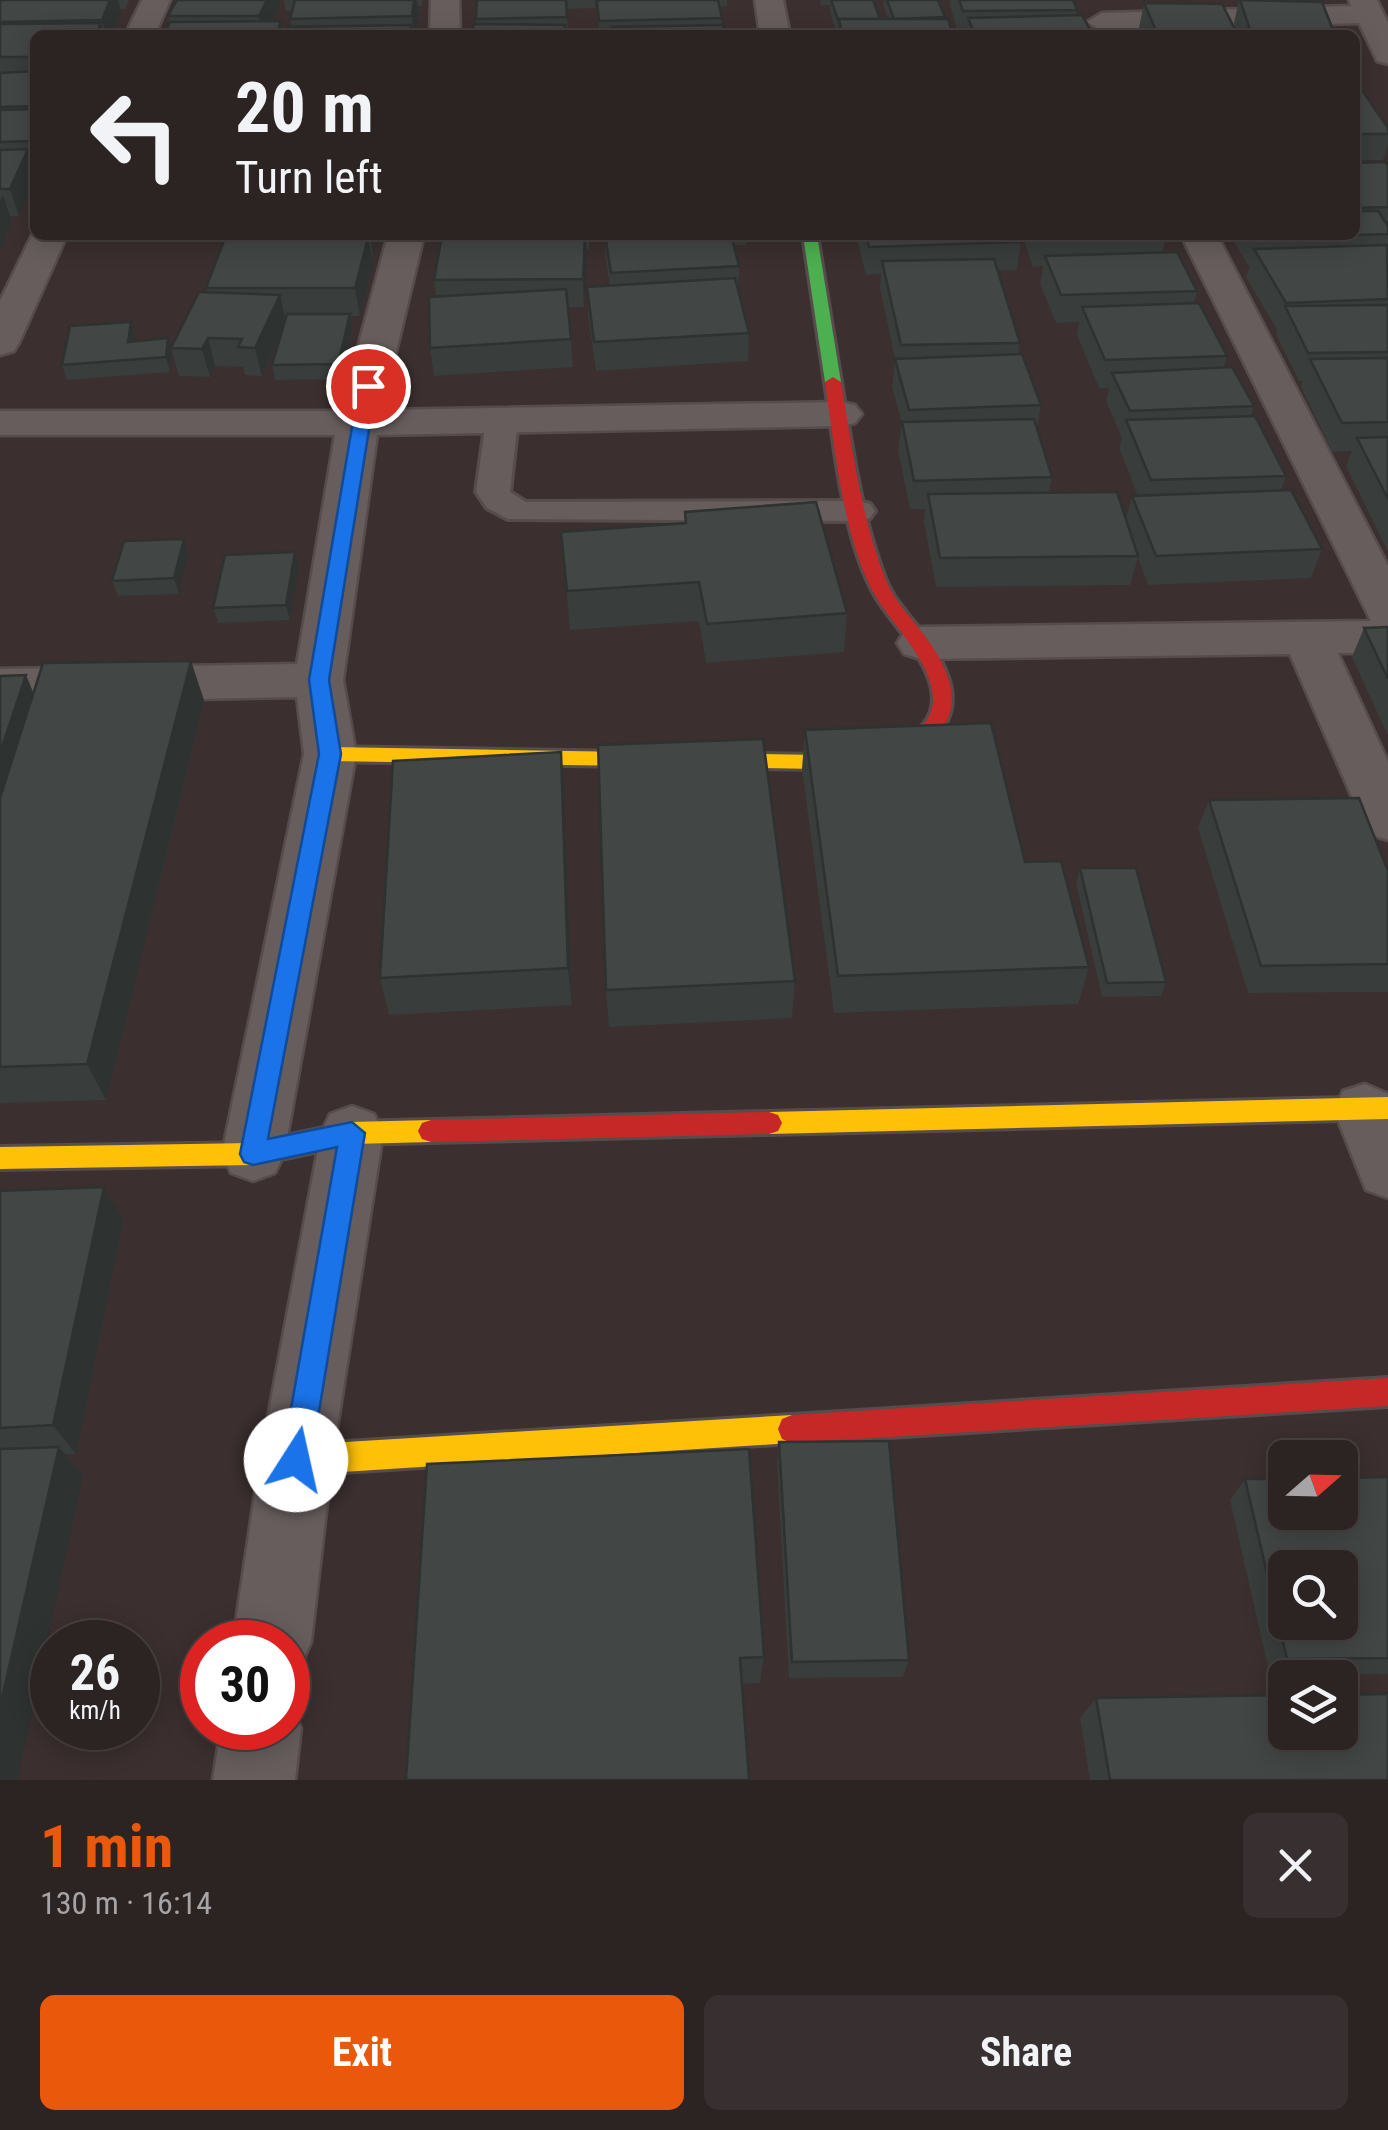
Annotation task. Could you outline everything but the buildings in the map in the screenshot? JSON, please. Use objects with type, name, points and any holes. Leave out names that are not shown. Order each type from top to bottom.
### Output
[{"type":"street","points":[[142,30],[156,0]]},
{"type":"street","points":[[445,0],[445,30]]},
{"type":"street","points":[[769,0],[775,30]]},
{"type":"street","points":[[1101,19],[1366,7],[1388,55]]},
{"type":"street","points":[[0,343],[47,240]]},
{"type":"street","points":[[253,1154],[330,754],[319,680],[358,423],[405,240]]},
{"type":"street","points":[[330,754],[855,763],[904,750],[931,734],[941,708],[936,676],[921,642],[883,596],[858,511],[811,240]]},
{"type":"street","points":[[1202,240],[1388,611]]},
{"type":"street","points":[[0,422],[358,423],[841,414]]},
{"type":"street","points":[[921,642],[1388,636]]},
{"type":"street","points":[[1308,638],[1388,820]]},
{"type":"street","points":[[0,686],[319,680]]},
{"type":"street","points":[[0,1158],[253,1154],[352,1133],[1377,1109],[1388,1170]]},
{"type":"street","points":[[275,1620],[296,1460],[352,1133]]},
{"type":"street","points":[[296,1460],[1388,1392]]},
{"type":"street","points":[[254,1780],[258,1750]]},
{"type":"lane","points":[[502,420],[492,492],[520,512],[858,511]]},
{"type":"traffic: fast","points":[[811,240],[833,382]]},
{"type":"traffic: slow","points":[[330,754],[817,762]]},
{"type":"traffic: slow","points":[[769,1123],[1388,1108]]},
{"type":"traffic: slow","points":[[0,1158],[253,1154],[352,1133],[431,1131]]},
{"type":"traffic: slow","points":[[296,1460],[792,1429]]},
{"type":"traffic: jam","points":[[817,762],[892,752],[932,729],[942,710],[942,687],[930,658],[886,598],[875,576],[855,504],[833,382]]},
{"type":"traffic: jam","points":[[431,1131],[769,1123]]},
{"type":"traffic: jam","points":[[792,1429],[1388,1392]]},
{"type":"route","points":[[296,1460],[352,1133],[253,1154],[330,754],[319,680],[358,423],[368,386]]}]
